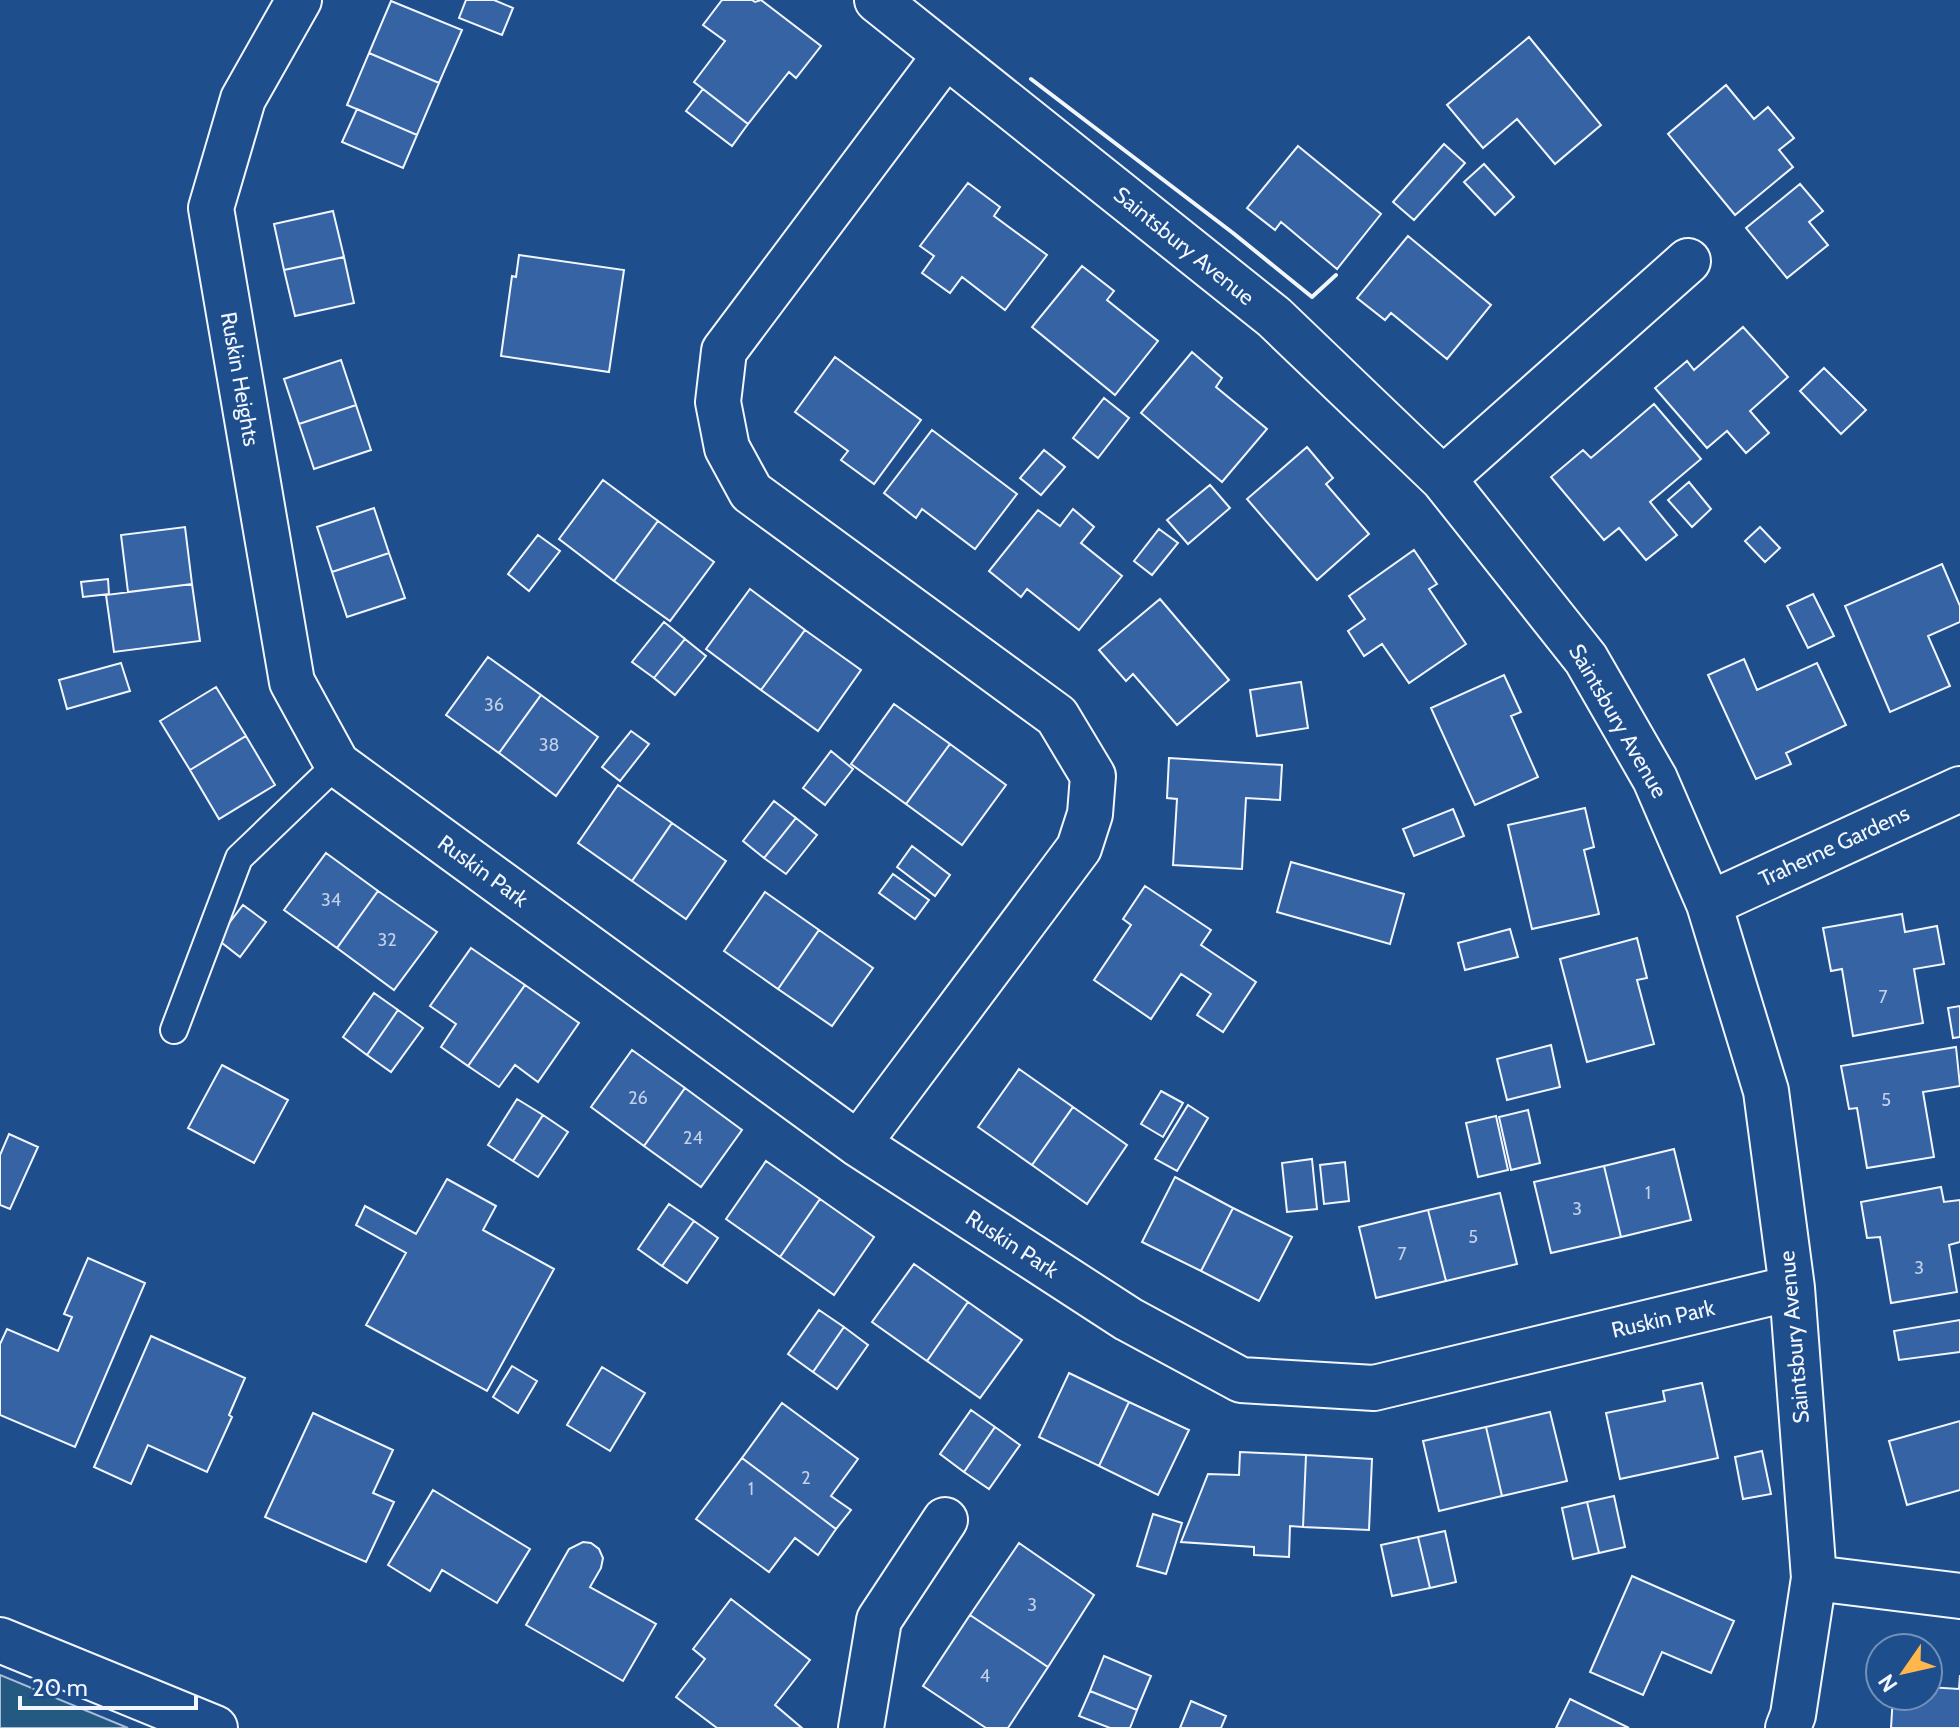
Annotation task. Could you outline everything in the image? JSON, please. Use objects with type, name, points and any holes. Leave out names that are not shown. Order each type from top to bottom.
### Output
[{"type":"street","name":"Ruskin Heights","points":[[299,0],[243,99],[211,208],[292,682],[337,764]]},
{"type":"street","name":"Saintsbury Avenue","points":[[877,0],[1274,317],[1443,479],[1586,659],[1655,779],[1709,904],[1766,1091],[1792,1288],[1814,1578],[1793,1715],[1788,1728]]},
{"type":"street","points":[[858,1144],[1079,848],[1090,814],[1093,776],[1057,716],[751,492],[727,448],[718,402],[724,351],[945,56]]},
{"type":"street","points":[[1443,479],[1688,261]]},
{"type":"street","name":"Ruskin Park","points":[[337,764],[858,1144],[1128,1319],[1241,1380],[1374,1388],[1792,1288]]},
{"type":"street","name":"Traherne Gardens","points":[[1709,904],[1960,789]]},
{"type":"street","points":[[861,1728],[879,1620],[945,1520]]},
{"type":"street","points":[[1814,1578],[1960,1596]]},
{"type":"street","points":[[0,1640],[215,1728]]},
{"type":"lane","points":[[174,1030],[239,858],[337,764]]},
{"type":"shaded area","points":[[0,1675],[128,1728],[0,1728]]},
{"type":"building","points":[[466,0],[494,0],[513,8],[502,35],[459,18]]},
{"type":"building","points":[[722,0],[761,0],[821,46],[796,78],[789,72],[748,124],[694,82],[725,41],[703,25]]},
{"type":"building","points":[[391,1],[462,30],[439,83],[369,53]]},
{"type":"building","points":[[1529,37],[1601,125],[1555,164],[1517,119],[1483,148],[1447,105]]},
{"type":"building","points":[[369,53],[439,83],[417,135],[347,105]]},
{"type":"building","points":[[1726,85],[1754,119],[1768,107],[1794,138],[1779,150],[1793,167],[1735,215],[1668,134]]},
{"type":"building","points":[[703,89],[748,124],[732,146],[686,111]]},
{"type":"building","points":[[357,109],[417,135],[403,168],[342,142]]},
{"type":"building","points":[[1444,144],[1465,163],[1414,220],[1393,202]]},
{"type":"building","points":[[1298,146],[1381,214],[1337,269],[1281,222],[1275,230],[1247,208]]},
{"type":"building","points":[[1484,164],[1514,197],[1495,215],[1464,182]]},
{"type":"building","points":[[968,183],[1000,207],[994,216],[1047,255],[1005,310],[962,277],[950,293],[922,273],[934,256],[920,246]]},
{"type":"building","points":[[1800,184],[1823,211],[1809,222],[1828,245],[1787,278],[1746,228]]},
{"type":"building","points":[[333,211],[344,257],[284,270],[274,224]]},
{"type":"building","points":[[1408,236],[1491,305],[1447,359],[1391,313],[1385,320],[1357,298]]},
{"type":"building","points":[[519,255],[624,270],[609,372],[501,356],[512,276],[516,277]]},
{"type":"building","points":[[344,257],[354,303],[295,316],[284,270]]},
{"type":"building","points":[[1082,266],[1114,291],[1107,300],[1158,341],[1115,395],[1032,327]]},
{"type":"building","points":[[1743,327],[1788,377],[1750,411],[1769,433],[1746,453],[1727,431],[1707,448],[1655,388],[1687,361],[1694,370]]},
{"type":"building","points":[[1192,352],[1222,378],[1216,387],[1267,429],[1222,482],[1141,413]]},
{"type":"building","points":[[835,357],[921,420],[874,484],[841,460],[848,451],[795,412]]},
{"type":"building","points":[[341,360],[356,405],[299,424],[284,379]]},
{"type":"building","points":[[1824,368],[1866,410],[1841,434],[1800,391]]},
{"type":"building","points":[[1104,398],[1129,418],[1098,458],[1073,438]]},
{"type":"building","points":[[1654,404],[1701,459],[1650,502],[1677,535],[1646,560],[1619,528],[1604,540],[1551,477],[1583,450],[1591,458]]},
{"type":"building","points":[[356,405],[371,450],[314,469],[299,424]]},
{"type":"building","points":[[932,430],[1017,494],[975,549],[922,509],[916,518],[884,493]]},
{"type":"building","points":[[1307,447],[1333,478],[1326,484],[1369,534],[1317,580],[1247,499]]},
{"type":"building","points":[[1044,450],[1065,467],[1041,495],[1020,478]]},
{"type":"building","points":[[603,480],[658,521],[614,581],[559,539]]},
{"type":"building","points":[[1689,482],[1711,509],[1692,527],[1668,500]]},
{"type":"building","points":[[1210,485],[1230,508],[1188,544],[1167,520]]},
{"type":"building","points":[[374,508],[389,553],[332,572],[317,527]]},
{"type":"building","points":[[1073,509],[1094,527],[1081,543],[1122,576],[1079,630],[1027,589],[1021,597],[989,571],[1038,510],[1060,526]]},
{"type":"building","points":[[658,521],[714,562],[670,621],[614,581]]},
{"type":"building","points":[[185,527],[192,584],[128,592],[121,535]]},
{"type":"building","points":[[1760,527],[1780,548],[1765,562],[1745,541]]},
{"type":"building","points":[[1159,529],[1178,543],[1152,575],[1134,561]]},
{"type":"building","points":[[538,535],[560,551],[529,591],[508,574]]},
{"type":"building","points":[[1414,550],[1437,584],[1429,589],[1466,644],[1409,683],[1382,644],[1364,656],[1348,631],[1365,619],[1349,596]]},
{"type":"building","points":[[389,553],[405,598],[347,617],[332,572]]},
{"type":"building","points":[[1942,564],[1960,606],[1960,622],[1928,636],[1950,686],[1890,712],[1845,606]]},
{"type":"building","points":[[108,579],[109,594],[83,597],[81,582]]},
{"type":"building","points":[[192,584],[200,641],[114,652],[106,595]]},
{"type":"building","points":[[750,589],[805,630],[761,690],[706,649]]},
{"type":"building","points":[[1813,594],[1834,636],[1808,648],[1787,606]]},
{"type":"building","points":[[1160,599],[1229,680],[1177,725],[1133,674],[1126,681],[1099,650]]},
{"type":"building","points":[[664,622],[685,639],[654,678],[632,662]]},
{"type":"building","points":[[805,630],[861,670],[818,731],[761,690]]},
{"type":"building","points":[[685,639],[706,656],[675,695],[654,678]]},
{"type":"building","points":[[488,657],[541,695],[499,753],[446,715]]},
{"type":"building","points":[[1744,659],[1757,690],[1817,663],[1846,725],[1786,753],[1791,764],[1756,779],[1708,675]]},
{"type":"building","points":[[121,663],[130,691],[67,709],[59,680]]},
{"type":"building","points":[[1504,675],[1521,712],[1511,716],[1538,777],[1475,805],[1431,708]]},
{"type":"building","points":[[1301,682],[1308,728],[1257,736],[1250,690]]},
{"type":"building","points":[[216,687],[246,736],[190,770],[160,721]]},
{"type":"building","points":[[541,695],[598,737],[556,796],[499,753]]},
{"type":"building","points":[[894,704],[950,744],[906,804],[851,764]]},
{"type":"building","points":[[631,731],[649,744],[620,781],[602,767]]},
{"type":"building","points":[[246,736],[275,785],[219,819],[190,770]]},
{"type":"building","points":[[950,744],[1006,785],[962,845],[906,804]]},
{"type":"building","points":[[831,751],[853,769],[825,805],[803,788]]},
{"type":"building","points":[[1169,758],[1282,765],[1280,800],[1246,798],[1242,869],[1173,865],[1177,799],[1167,798]]},
{"type":"building","points":[[618,785],[672,823],[632,881],[578,843]]},
{"type":"building","points":[[774,801],[796,818],[764,858],[743,841]]},
{"type":"building","points":[[1585,808],[1594,847],[1584,850],[1599,914],[1532,929],[1508,825]]},
{"type":"building","points":[[1453,809],[1464,836],[1414,856],[1403,829]]},
{"type":"building","points":[[796,818],[817,835],[786,874],[764,858]]},
{"type":"building","points":[[672,823],[726,861],[686,919],[632,881]]},
{"type":"building","points":[[912,846],[950,875],[935,896],[897,867]]},
{"type":"building","points":[[326,853],[378,891],[337,948],[284,910]]},
{"type":"building","points":[[1291,862],[1404,894],[1390,944],[1277,912]]},
{"type":"building","points":[[893,874],[929,900],[915,919],[879,893]]},
{"type":"building","points":[[1145,886],[1211,930],[1201,945],[1256,982],[1223,1032],[1197,1015],[1211,994],[1181,974],[1151,1019],[1094,980],[1131,925],[1123,919]]},
{"type":"building","points":[[378,891],[437,932],[394,990],[337,948]]},
{"type":"building","points":[[765,892],[819,930],[778,989],[724,951]]},
{"type":"building","points":[[243,905],[266,922],[240,957],[217,939]]},
{"type":"building","points":[[1902,914],[1905,932],[1937,926],[1944,964],[1914,969],[1923,1023],[1853,1036],[1842,969],[1831,971],[1823,928]]},
{"type":"building","points":[[1510,929],[1518,957],[1465,970],[1458,943]]},
{"type":"building","points":[[819,930],[873,968],[832,1026],[778,989]]},
{"type":"building","points":[[1637,938],[1647,978],[1637,980],[1654,1044],[1587,1062],[1560,959]]},
{"type":"building","points":[[471,948],[525,985],[468,1066],[441,1047],[456,1024],[430,1006]]},
{"type":"building","points":[[525,985],[579,1023],[538,1082],[515,1065],[499,1087],[468,1066]]},
{"type":"building","points":[[374,993],[398,1010],[367,1055],[343,1037]]},
{"type":"building","points":[[1960,1006],[1960,1037],[1953,1038],[1948,1008]]},
{"type":"building","points":[[398,1010],[423,1028],[391,1072],[367,1055]]},
{"type":"building","points":[[1551,1045],[1560,1087],[1507,1100],[1497,1059]]},
{"type":"building","points":[[1956,1047],[1960,1086],[1923,1092],[1934,1157],[1867,1168],[1857,1108],[1849,1109],[1841,1066]]},
{"type":"building","points":[[632,1050],[685,1088],[644,1146],[591,1107]]},
{"type":"building","points":[[222,1065],[288,1100],[254,1163],[188,1128]]},
{"type":"building","points":[[1019,1069],[1073,1107],[1032,1165],[978,1127]]},
{"type":"building","points":[[685,1088],[742,1130],[701,1187],[644,1146]]},
{"type":"building","points":[[1161,1091],[1183,1103],[1163,1137],[1141,1124]]},
{"type":"building","points":[[517,1099],[543,1115],[513,1161],[488,1145]]},
{"type":"building","points":[[1188,1105],[1208,1118],[1177,1171],[1155,1159]]},
{"type":"building","points":[[1073,1107],[1127,1145],[1087,1204],[1032,1165]]},
{"type":"building","points":[[1528,1110],[1540,1163],[1511,1170],[1499,1117]]},
{"type":"building","points":[[543,1115],[568,1132],[538,1177],[513,1161]]},
{"type":"building","points":[[1496,1116],[1508,1170],[1478,1177],[1466,1123]]},
{"type":"building","points":[[9,1134],[38,1147],[10,1209],[0,1205],[0,1155]]},
{"type":"building","points":[[1674,1149],[1691,1220],[1621,1237],[1604,1166]]},
{"type":"building","points":[[1312,1159],[1317,1209],[1287,1212],[1282,1163]]},
{"type":"building","points":[[766,1161],[820,1199],[780,1257],[726,1219]]},
{"type":"building","points":[[1345,1162],[1349,1201],[1324,1204],[1320,1165]]},
{"type":"building","points":[[1604,1166],[1621,1237],[1551,1253],[1534,1182]]},
{"type":"building","points":[[1175,1177],[1233,1208],[1201,1271],[1142,1242]]},
{"type":"building","points":[[447,1179],[496,1206],[483,1230],[554,1269],[487,1391],[366,1325],[406,1253],[356,1225],[365,1206],[416,1234]]},
{"type":"building","points":[[1941,1187],[1944,1202],[1960,1200],[1960,1242],[1949,1245],[1957,1292],[1891,1303],[1880,1237],[1867,1238],[1861,1202]]},
{"type":"building","points":[[1500,1193],[1517,1264],[1446,1281],[1428,1210]]},
{"type":"building","points":[[820,1199],[874,1237],[834,1295],[780,1257]]},
{"type":"building","points":[[669,1204],[694,1221],[662,1266],[638,1249]]},
{"type":"building","points":[[1233,1208],[1292,1237],[1259,1301],[1201,1271]]},
{"type":"building","points":[[1428,1210],[1446,1281],[1376,1298],[1359,1227]]},
{"type":"building","points":[[694,1221],[718,1238],[687,1283],[662,1266]]},
{"type":"building","points":[[88,1258],[145,1283],[75,1447],[0,1415],[0,1344],[7,1329],[58,1351],[72,1317],[64,1314]]},
{"type":"building","points":[[914,1264],[968,1302],[927,1361],[872,1322]]},
{"type":"building","points":[[968,1302],[1022,1340],[980,1398],[927,1361]]},
{"type":"building","points":[[819,1310],[844,1327],[813,1372],[788,1354]]},
{"type":"building","points":[[1960,1320],[1960,1352],[1899,1360],[1894,1331]]},
{"type":"building","points":[[844,1327],[868,1345],[837,1389],[813,1372]]},
{"type":"building","points":[[151,1336],[245,1378],[229,1415],[232,1417],[207,1472],[148,1445],[131,1484],[94,1467]]},
{"type":"building","points":[[512,1366],[537,1381],[518,1413],[493,1397]]},
{"type":"building","points":[[602,1367],[645,1393],[610,1451],[567,1425]]},
{"type":"building","points":[[1069,1373],[1129,1402],[1099,1466],[1039,1437]]},
{"type":"building","points":[[1702,1383],[1718,1458],[1620,1479],[1606,1413],[1665,1401],[1663,1391]]},
{"type":"building","points":[[1129,1402],[1189,1430],[1158,1495],[1099,1466]]},
{"type":"building","points":[[782,1403],[858,1459],[831,1496],[851,1510],[836,1529],[742,1458]]},
{"type":"building","points":[[971,1410],[995,1427],[964,1472],[940,1454]]},
{"type":"building","points":[[1550,1412],[1567,1481],[1502,1496],[1486,1427]]},
{"type":"building","points":[[313,1413],[393,1450],[373,1493],[394,1502],[366,1562],[265,1517]]},
{"type":"building","points":[[1960,1421],[1960,1490],[1907,1505],[1889,1441]]},
{"type":"building","points":[[995,1427],[1020,1445],[989,1489],[964,1472]]},
{"type":"building","points":[[1486,1427],[1502,1496],[1439,1511],[1423,1441]]},
{"type":"building","points":[[1762,1451],[1771,1494],[1743,1499],[1735,1457]]},
{"type":"building","points":[[1240,1452],[1306,1455],[1303,1527],[1290,1526],[1289,1557],[1254,1555],[1254,1547],[1181,1542],[1208,1474],[1239,1475]]},
{"type":"building","points":[[1306,1455],[1372,1459],[1369,1530],[1303,1527]]},
{"type":"building","points":[[742,1458],[836,1529],[818,1555],[795,1538],[769,1572],[696,1519]]},
{"type":"building","points":[[433,1490],[530,1549],[497,1603],[442,1570],[430,1591],[388,1565]]},
{"type":"building","points":[[1614,1496],[1625,1547],[1599,1553],[1587,1502]]},
{"type":"building","points":[[1587,1502],[1599,1553],[1573,1559],[1562,1508]]},
{"type":"building","points":[[1153,1514],[1182,1523],[1166,1574],[1137,1566]]},
{"type":"building","points":[[1445,1531],[1456,1582],[1430,1588],[1418,1537]]},
{"type":"building","points":[[1418,1537],[1430,1588],[1392,1596],[1381,1545]]},
{"type":"building","points":[[583,1542],[599,1549],[603,1558],[590,1587],[656,1624],[623,1681],[526,1625],[569,1549]]},
{"type":"building","points":[[1019,1543],[1094,1595],[1048,1667],[970,1615]]},
{"type":"building","points":[[1632,1576],[1734,1621],[1711,1673],[1662,1652],[1643,1695],[1590,1672]]},
{"type":"building","points":[[731,1599],[810,1660],[775,1705],[802,1728],[717,1728],[676,1697],[705,1659],[693,1649]]},
{"type":"building","points":[[970,1615],[1048,1667],[1008,1728],[986,1728],[923,1686]]},
{"type":"building","points":[[1104,1656],[1151,1676],[1137,1710],[1090,1691]]},
{"type":"building","points":[[1960,1675],[1960,1728],[1891,1728],[1892,1712],[1944,1712],[1944,1688],[1959,1689]]},
{"type":"building","points":[[1090,1691],[1137,1710],[1130,1728],[1110,1728],[1079,1716]]},
{"type":"building","points":[[1570,1699],[1629,1728],[1556,1728]]},
{"type":"building","points":[[1191,1701],[1226,1716],[1221,1728],[1180,1728]]},
{"type":"wall","points":[[1031,79],[1312,297],[1336,275]]}]
